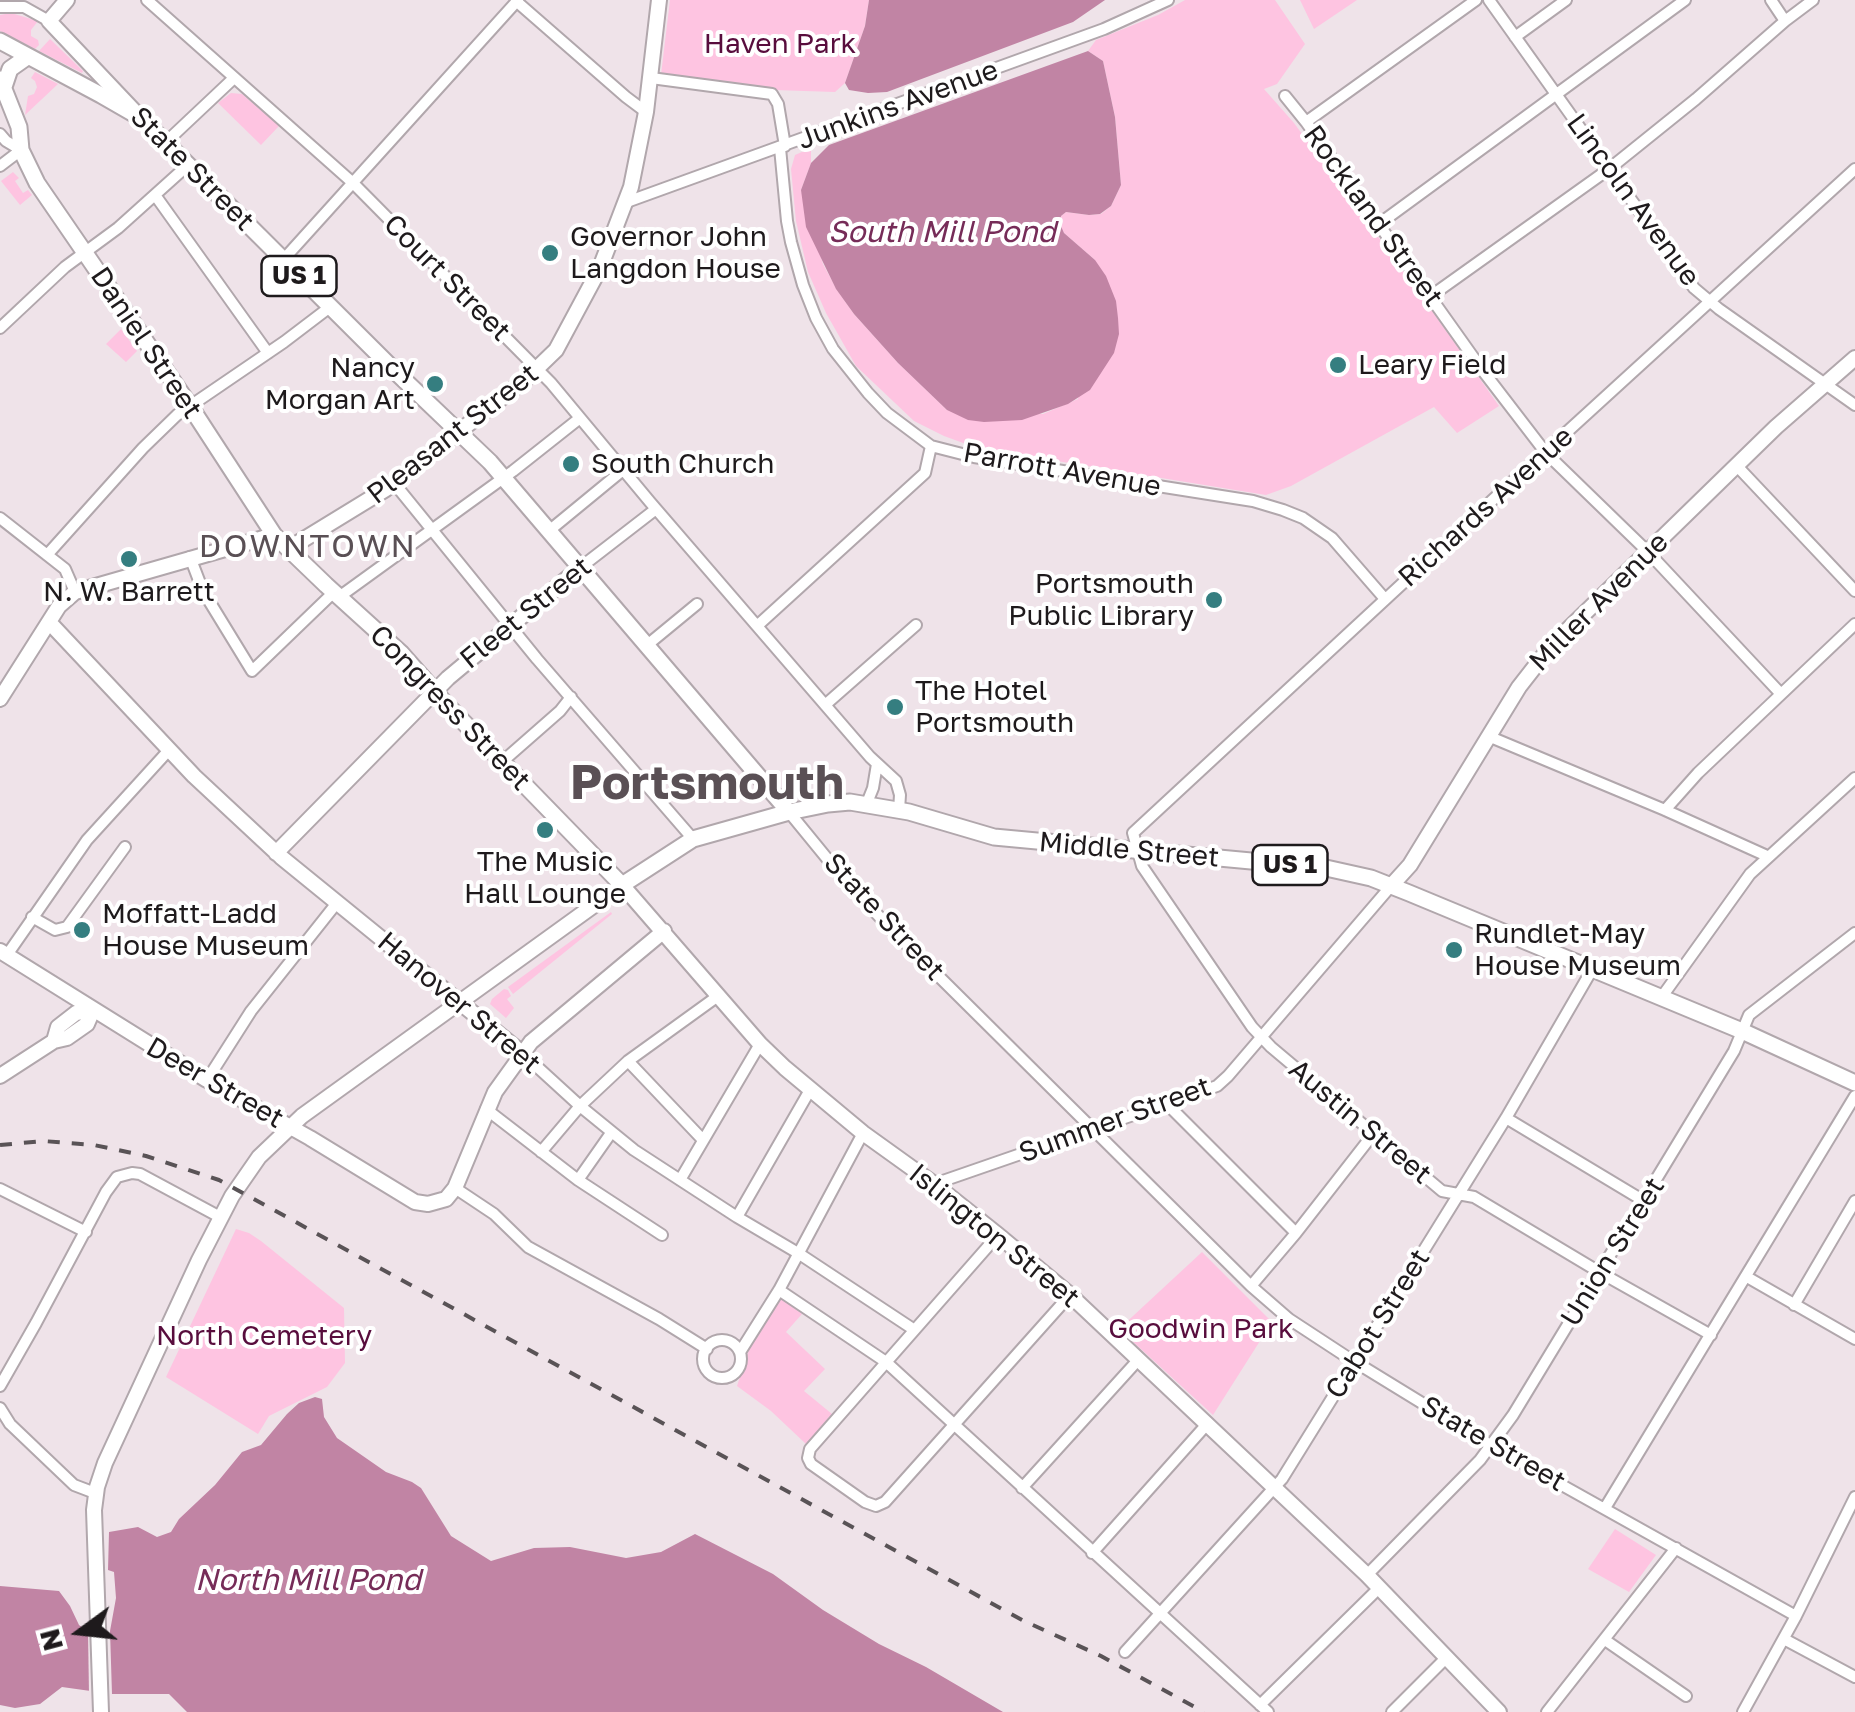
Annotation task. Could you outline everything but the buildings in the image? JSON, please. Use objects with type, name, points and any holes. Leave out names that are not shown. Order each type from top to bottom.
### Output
[{"type":"main road","name":"US 1","points":[[0,40],[141,118]]},
{"type":"main road","points":[[2,83],[10,69],[27,57]]},
{"type":"main road","name":"Daniel Street","points":[[2,83],[19,127],[21,150],[37,183],[274,535]]},
{"type":"main road","name":"State Street","points":[[141,118],[504,478],[789,812]]},
{"type":"main road","name":"Congress Street","points":[[274,535],[401,653],[622,885]]},
{"type":"main road","points":[[759,819],[770,808],[760,779]]},
{"type":"main road","name":"Middle Street","points":[[622,885],[693,838],[828,804],[867,803],[994,837],[1315,867],[1352,873],[1392,886],[1593,968],[1855,1083]]},
{"type":"street","points":[[0,7],[24,8],[49,20],[67,0]]},
{"type":"street","name":"Court Street","points":[[148,0],[353,183],[538,369],[877,764],[896,780],[899,810]]},
{"type":"street","name":"Pleasant Street","points":[[288,548],[394,483],[538,369],[556,350],[607,251],[631,186],[646,112],[659,0]]},
{"type":"street","name":"Junkins Avenue","points":[[624,204],[1104,29],[1168,0]]},
{"type":"street","points":[[1306,122],[1476,0]]},
{"type":"street","name":"Lincoln Avenue","points":[[1488,0],[1687,279],[1710,303],[1855,405]]},
{"type":"street","points":[[1514,37],[1566,0]]},
{"type":"street","points":[[1378,224],[1685,0]]},
{"type":"street","points":[[1771,0],[1785,21]]},
{"type":"street","points":[[1430,296],[1609,170],[1813,0]]},
{"type":"street","points":[[283,260],[517,1],[646,112]]},
{"type":"street","name":"State Street","points":[[49,20],[141,118]]},
{"type":"street","points":[[165,143],[234,78]]},
{"type":"street","name":"Parrott Avenue","points":[[651,78],[772,94],[778,104],[791,242],[816,318],[833,349],[868,393],[887,413],[931,446],[974,457],[1283,510],[1304,518],[1332,538],[1385,599]]},
{"type":"street","name":"Rockland Street","points":[[1285,96],[1546,453],[1648,552],[1781,694]]},
{"type":"street","points":[[0,134],[21,150],[0,166]]},
{"type":"street","points":[[0,328],[64,267],[118,228],[188,165]]},
{"type":"street","name":"Richards Avenue","points":[[1138,851],[1133,834],[1136,830],[1855,169]]},
{"type":"street","points":[[154,196],[268,353]]},
{"type":"street","points":[[46,555],[177,415],[330,306]]},
{"type":"street","name":"Miller Avenue","points":[[1392,886],[1410,866],[1536,662],[1736,465],[1855,358]]},
{"type":"street","points":[[190,557],[203,590],[252,671],[336,595],[504,478],[580,418]]},
{"type":"street","points":[[757,626],[925,473],[931,446]]},
{"type":"street","points":[[1736,465],[1855,591]]},
{"type":"street","points":[[550,530],[623,470]]},
{"type":"street","points":[[394,483],[510,626],[693,838]]},
{"type":"street","name":"Fleet Street","points":[[276,853],[448,678],[656,508]]},
{"type":"street","points":[[0,518],[65,569],[75,592]]},
{"type":"street","points":[[0,699],[63,600],[75,592],[274,535]]},
{"type":"street","points":[[646,646],[697,604]]},
{"type":"street","name":"Hanover Street","points":[[49,622],[169,750],[276,853],[460,1001],[611,1133],[914,1329]]},
{"type":"street","points":[[1666,810],[1698,773],[1855,624]]},
{"type":"street","points":[[825,704],[916,625]]},
{"type":"street","points":[[503,762],[571,697]]},
{"type":"street","points":[[1488,736],[1768,856]]},
{"type":"street","points":[[4,953],[87,840],[169,750]]},
{"type":"street","points":[[867,803],[877,764]]},
{"type":"street","points":[[1661,998],[1737,890],[1768,856],[1855,778]]},
{"type":"street","name":"State Street","points":[[789,812],[890,928],[1251,1286],[1289,1319],[1492,1446],[1796,1616]]},
{"type":"street","points":[[32,917],[56,930],[67,927],[124,848]]},
{"type":"street","name":"Austin Street","points":[[1138,851],[1142,866],[1262,1038],[1374,1133],[1442,1190],[1474,1198],[1711,1335]]},
{"type":"street","points":[[100,1712],[96,1494],[111,1450],[220,1217],[247,1173],[290,1127],[622,885]]},
{"type":"street","name":"Islington Street","points":[[622,885],[760,1044],[863,1133],[934,1184],[1070,1295],[1367,1575],[1499,1712]]},
{"type":"street","name":"Summer Street","points":[[934,1184],[1217,1086],[1392,886]]},
{"type":"street","points":[[207,1080],[250,1010],[336,904]]},
{"type":"street","points":[[664,932],[522,1053],[486,1109],[455,1188],[494,1214],[528,1247],[707,1349]]},
{"type":"street","name":"Union Street","points":[[1367,1575],[1492,1446],[1601,1274],[1734,1051],[1749,1014],[1855,934]]},
{"type":"street","name":"Deer Street","points":[[4,953],[207,1080],[416,1202],[434,1204],[446,1199],[455,1188]]},
{"type":"street","name":"Cabot Street","points":[[1125,1652],[1275,1488],[1506,1118],[1593,968]]},
{"type":"street","points":[[540,1152],[580,1106],[628,1062],[718,996]]},
{"type":"street","points":[[0,1076],[54,1040],[58,1028],[76,1013],[93,1010]]},
{"type":"street","points":[[680,1180],[760,1044]]},
{"type":"street","points":[[628,1062],[702,1140]]},
{"type":"street","points":[[738,1217],[810,1090]]},
{"type":"street","points":[[1606,1508],[1855,1096]]},
{"type":"street","points":[[1167,1104],[1296,1233]]},
{"type":"street","points":[[486,1109],[578,1180],[662,1235]]},
{"type":"street","points":[[1506,1118],[1644,1201]]},
{"type":"street","points":[[578,1180],[611,1133]]},
{"type":"street","points":[[740,1352],[733,1343],[722,1340],[711,1344],[704,1355],[706,1368],[721,1378],[738,1369],[740,1352],[779,1290],[863,1133]]},
{"type":"street","points":[[1251,1286],[1374,1133]]},
{"type":"street","points":[[0,1386],[118,1177],[132,1173],[148,1177],[220,1217]]},
{"type":"street","points":[[0,1189],[86,1232]]},
{"type":"street","points":[[1794,1305],[1855,1201]]},
{"type":"street","points":[[1842,1223],[1855,1224]]},
{"type":"street","points":[[998,1235],[810,1449],[809,1461],[813,1466],[865,1502],[876,1506],[885,1502],[1070,1295]]},
{"type":"street","points":[[1747,1277],[1855,1340]]},
{"type":"street","points":[[779,1290],[886,1362],[1264,1709],[1379,1588]]},
{"type":"street","points":[[1022,1488],[1139,1360]]},
{"type":"street","points":[[0,1408],[10,1424],[74,1485],[96,1494]]},
{"type":"street","points":[[1092,1553],[1208,1424]]},
{"type":"street","points":[[1743,1712],[1855,1497]]},
{"type":"street","points":[[1547,1712],[1676,1548]]},
{"type":"street","points":[[1784,1639],[1855,1678]]},
{"type":"street","points":[[1605,1640],[1686,1696]]},
{"type":"street","points":[[1392,1712],[1446,1658]]},
{"type":"green space","name":"Haven Park","points":[[670,0],[869,0],[865,26],[845,83],[835,92],[774,90],[661,75]]},
{"type":"green space","points":[[1185,0],[1275,0],[1305,44],[1277,84],[1264,89],[1294,123],[1499,406],[1457,433],[1434,407],[1291,486],[1266,495],[977,448],[914,421],[856,366],[808,272],[796,221],[791,169],[795,155],[811,148],[811,163],[801,190],[823,264],[854,314],[947,410],[1043,414],[1078,399],[1095,260],[1064,233],[1061,216],[1066,212],[1101,214],[1111,206],[1121,185],[1115,117],[1103,61],[1088,51],[1096,40]]},
{"type":"green space","points":[[1300,0],[1357,0],[1314,29]]},
{"type":"green space","points":[[11,13],[38,21],[31,30],[31,36],[38,40],[35,49],[0,31],[0,15]]},
{"type":"green space","points":[[50,39],[83,71],[82,73],[39,51]]},
{"type":"green space","points":[[35,72],[58,84],[25,115],[28,96],[37,87],[31,78]]},
{"type":"green space","points":[[231,93],[242,94],[279,126],[261,145],[218,103]]},
{"type":"green space","points":[[13,172],[23,193],[28,190],[32,195],[20,205],[1,181]]},
{"type":"green space","points":[[121,329],[137,351],[126,362],[106,344]]},
{"type":"green space","points":[[612,914],[513,994],[508,987]]},
{"type":"green space","points":[[504,989],[508,990],[511,996],[507,999],[514,1008],[506,1018],[490,1004]]},
{"type":"green space","name":"North Cemetery","points":[[236,1229],[261,1241],[344,1308],[345,1363],[327,1387],[269,1416],[258,1434],[166,1377]]},
{"type":"green space","name":"Goodwin Park","points":[[1202,1252],[1272,1322],[1213,1415],[1119,1329]]},
{"type":"green space","points":[[782,1298],[802,1314],[786,1332],[825,1369],[804,1391],[832,1414],[806,1444],[737,1386],[751,1343]]},
{"type":"green space","points":[[1615,1529],[1656,1555],[1629,1592],[1588,1569]]},
{"type":"water","points":[[869,0],[1105,0],[1073,22],[887,92],[868,93],[849,90],[845,83],[865,26]]},
{"type":"water","name":"South Mill Pond","points":[[1088,51],[1103,61],[1115,117],[1121,185],[1111,206],[1100,214],[1066,212],[1060,224],[1106,276],[1118,318],[1114,353],[1090,390],[1068,404],[1022,420],[968,420],[947,410],[854,314],[836,289],[806,227],[801,190],[811,163],[829,145]]},
{"type":"water","name":"North Mill Pond","points":[[315,1397],[322,1399],[324,1417],[337,1438],[386,1472],[421,1488],[451,1536],[491,1561],[534,1548],[570,1547],[626,1558],[661,1552],[695,1534],[773,1574],[879,1644],[1003,1712],[187,1712],[169,1694],[112,1694],[62,1687],[40,1704],[15,1708],[0,1705],[0,1586],[59,1591],[79,1625],[87,1631],[110,1631],[116,1598],[114,1572],[108,1570],[109,1532],[138,1527],[157,1537],[171,1532],[242,1452],[261,1445],[299,1403]]},
{"type":"pier","points":[[88,1631],[110,1631],[112,1695],[89,1695]]},
{"type":"railway","points":[[0,1145],[43,1141],[94,1145],[146,1156],[219,1180],[1024,1621],[1101,1656],[1204,1712]]},
{"type":"place","name":"Governor John Langdon House","points":[[550,253]]},
{"type":"place","name":"Leary Field","points":[[1338,365]]},
{"type":"place","name":"Nancy Morgan Art","points":[[435,384]]},
{"type":"place","name":"South Church","points":[[571,464]]},
{"type":"place","name":"N. W. Barrett","points":[[129,559]]},
{"type":"place","name":"Portsmouth Public Library","points":[[1214,600]]},
{"type":"place","name":"The Hotel Portsmouth","points":[[895,707]]},
{"type":"place","name":"The Music Hall Lounge","points":[[545,830]]},
{"type":"place","name":"Moffatt-Ladd House Museum","points":[[82,930]]},
{"type":"place","name":"Rundlet-May House Museum","points":[[1454,950]]},
{"type":"district","name":"DOWNTOWN","points":[[308,547]]},
{"type":"district","name":"Portsmouth","points":[[707,784]]}]
